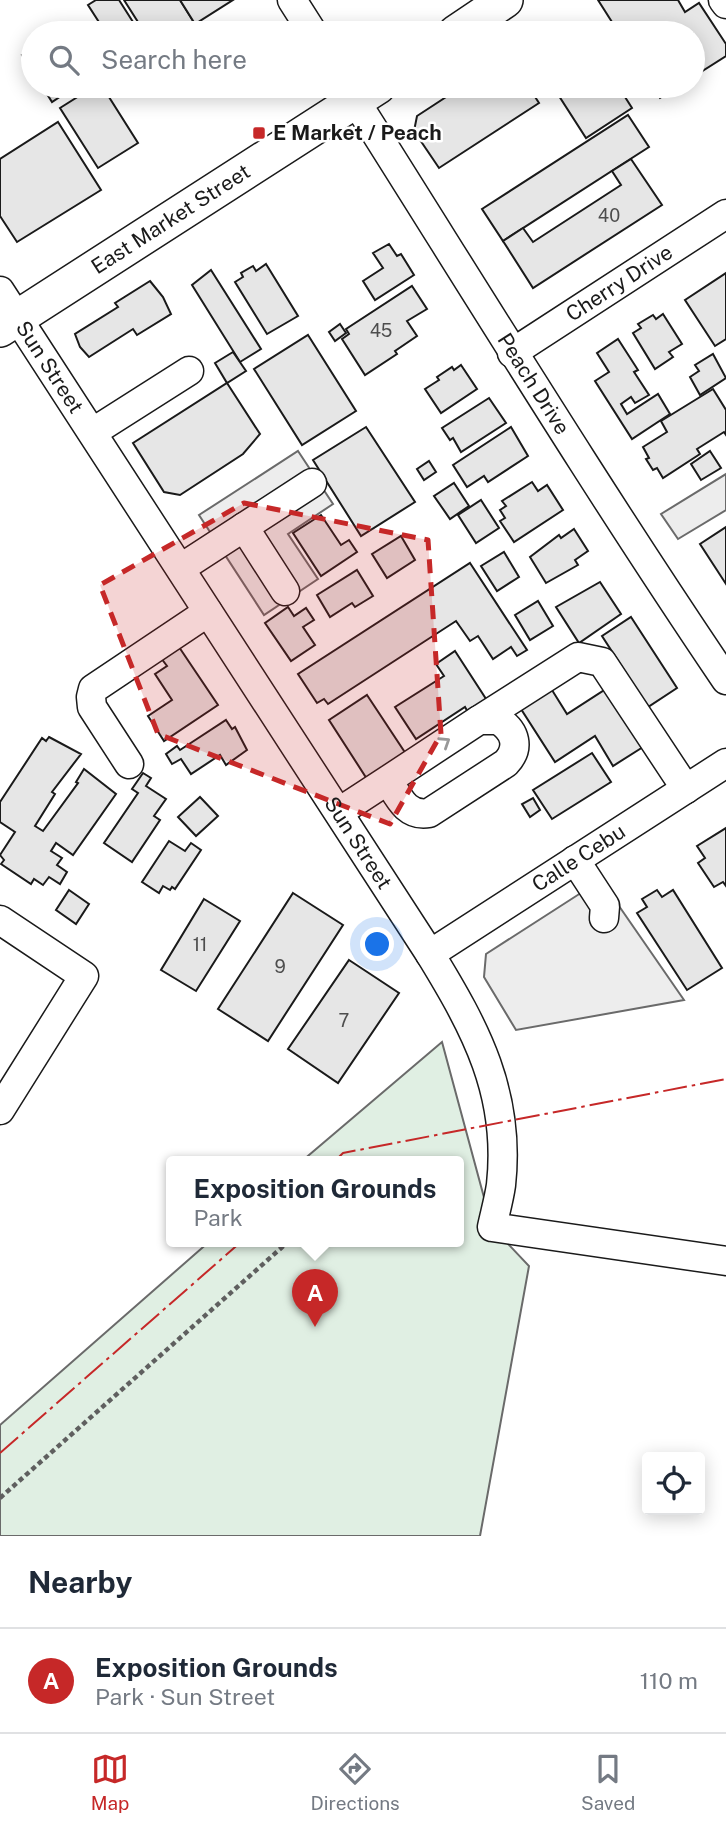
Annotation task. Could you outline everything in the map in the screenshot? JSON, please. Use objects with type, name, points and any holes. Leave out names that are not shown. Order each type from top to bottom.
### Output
[{"type":"main road","points":[[474,21],[505,0]]},
{"type":"main road","name":"East Market Street","points":[[6,313],[349,98]]},
{"type":"street","points":[[292,0],[305,21]]},
{"type":"street","name":"Peach Drive","points":[[364,98],[512,352],[639,552],[726,680]]},
{"type":"street","name":"Cherry Drive","points":[[512,352],[726,214]]},
{"type":"street","name":"Sun Street","points":[[6,313],[93,432],[430,954],[464,1012],[482,1047],[500,1108],[501,1186],[492,1227],[726,1261]]},
{"type":"street","points":[[93,432],[189,371]]},
{"type":"street","points":[[181,569],[312,483]]},
{"type":"street","points":[[244,527],[285,592]]},
{"type":"street","points":[[130,764],[92,707],[93,689],[208,611]]},
{"type":"street","points":[[339,812],[579,657],[602,662],[686,789]]},
{"type":"street","points":[[388,780],[410,811],[422,814],[434,810],[495,770],[511,757],[515,751],[515,740],[513,734],[498,720],[479,720]]},
{"type":"street","name":"Calle Cebu","points":[[430,954],[726,764]]},
{"type":"street","points":[[575,860],[605,905],[604,918]]},
{"type":"street","points":[[0,920],[84,976],[0,1110]]},
{"type":"path","points":[[0,1497],[282,1247]]},
{"type":"highlighted area","points":[[244,503],[428,540],[441,734],[390,824],[158,734],[100,585]]},
{"type":"green space","points":[[442,1042],[492,1227],[529,1266],[480,1536],[0,1536],[0,1425],[203,1247],[464,1247],[464,1156],[308,1156]]},
{"type":"shaded area","points":[[298,451],[333,504],[288,534],[318,579],[264,615],[199,515]]},
{"type":"shaded area","points":[[726,474],[726,510],[678,539],[661,514]]},
{"type":"shaded area","points":[[601,880],[684,1000],[516,1030],[484,977],[486,954]]},
{"type":"building","points":[[96,0],[119,0],[132,21],[98,21],[88,5]]},
{"type":"building","points":[[124,0],[180,0],[193,21],[137,21]]},
{"type":"building","points":[[180,0],[233,0],[200,21],[193,21]]},
{"type":"building","points":[[598,0],[678,0],[685,12],[699,3],[726,44],[726,56],[705,69],[705,21],[611,21]]},
{"type":"building","points":[[76,98],[110,98],[138,143],[98,168],[60,108]]},
{"type":"building","points":[[445,98],[536,98],[539,103],[439,168],[414,131],[417,116]]},
{"type":"building","points":[[560,98],[626,98],[632,108],[586,138]]},
{"type":"building","points":[[628,115],[649,147],[503,241],[482,209]]},
{"type":"building","points":[[58,122],[101,190],[17,242],[0,216],[0,159]]},
{"type":"building","points":[[631,159],[662,205],[533,288],[503,241],[523,228],[533,242],[621,185],[612,171]]},
{"type":"building","points":[[389,244],[397,256],[401,254],[414,275],[375,300],[363,281],[383,268],[373,253]]},
{"type":"building","points":[[266,264],[298,316],[267,334],[235,282],[243,277],[241,273],[253,266],[256,271]]},
{"type":"building","points":[[211,270],[261,349],[240,362],[192,285]]},
{"type":"building","points":[[726,273],[726,339],[715,346],[685,300]]},
{"type":"building","points":[[150,281],[163,297],[171,314],[137,335],[133,329],[89,357],[80,347],[75,334],[118,307],[115,303]]},
{"type":"building","points":[[412,286],[427,309],[407,321],[417,336],[395,351],[397,354],[365,375],[342,339],[349,334],[346,329]]},
{"type":"building","points":[[663,314],[682,344],[669,352],[673,357],[655,369],[633,333],[641,328],[638,324],[653,315],[656,319]]},
{"type":"building","points":[[340,324],[346,333],[335,341],[329,332]]},
{"type":"building","points":[[308,335],[356,411],[302,445],[254,369]]},
{"type":"building","points":[[618,339],[638,370],[634,372],[649,395],[635,403],[631,397],[621,404],[627,414],[658,394],[670,414],[632,439],[595,381],[609,372],[597,353]]},
{"type":"building","points":[[233,352],[246,371],[227,383],[215,363]]},
{"type":"building","points":[[713,354],[726,378],[700,395],[690,377],[699,371],[695,365]]},
{"type":"building","points":[[461,365],[477,389],[441,413],[425,389],[452,367],[454,370]]},
{"type":"building","points":[[227,383],[260,434],[243,454],[180,495],[164,492],[133,443]]},
{"type":"building","points":[[713,389],[726,410],[726,435],[724,432],[697,449],[700,454],[663,478],[657,468],[653,470],[643,447],[667,432],[661,421]]},
{"type":"building","points":[[489,398],[506,423],[461,452],[453,438],[450,440],[442,428]]},
{"type":"building","points":[[366,427],[415,502],[361,536],[313,460]]},
{"type":"building","points":[[511,427],[528,456],[488,482],[484,476],[467,487],[453,465]]},
{"type":"building","points":[[710,451],[721,468],[701,480],[691,464]]},
{"type":"building","points":[[429,461],[436,472],[424,480],[417,469]]},
{"type":"building","points":[[532,482],[538,491],[547,485],[563,510],[514,542],[500,521],[505,518],[500,510],[506,506],[502,501]]},
{"type":"building","points":[[454,483],[469,506],[450,519],[434,496]]},
{"type":"building","points":[[481,500],[499,528],[476,543],[458,515]]},
{"type":"building","points":[[321,515],[341,545],[349,540],[357,552],[321,576],[293,533]]},
{"type":"building","points":[[726,527],[726,584],[700,544]]},
{"type":"building","points":[[574,529],[588,551],[575,560],[578,565],[546,583],[530,557],[559,535],[561,538]]},
{"type":"building","points":[[401,536],[415,560],[387,578],[372,554]]},
{"type":"building","points":[[504,552],[519,577],[497,591],[481,566]]},
{"type":"building","points":[[470,563],[527,650],[517,656],[511,647],[493,659],[478,636],[470,641],[456,621],[328,704],[324,699],[317,703],[298,674]]},
{"type":"building","points":[[357,570],[373,596],[355,607],[352,603],[330,617],[317,595]]},
{"type":"building","points":[[600,582],[621,614],[579,643],[556,607]]},
{"type":"building","points":[[538,601],[553,626],[530,640],[515,615]]},
{"type":"building","points":[[288,607],[294,616],[306,608],[314,620],[303,627],[315,645],[291,661],[265,623]]},
{"type":"building","points":[[631,617],[677,688],[648,707],[602,636]]},
{"type":"building","points":[[179,647],[218,705],[164,741],[148,716],[172,700],[155,674],[167,666],[161,658]]},
{"type":"building","points":[[455,651],[488,702],[469,714],[465,707],[416,739],[395,707],[444,676],[436,664]]},
{"type":"building","points":[[606,689],[643,747],[613,766],[595,736],[555,762],[521,709],[552,690],[567,714]]},
{"type":"building","points":[[367,695],[406,754],[367,779],[329,720]]},
{"type":"building","points":[[226,720],[232,729],[235,727],[247,750],[226,765],[220,755],[191,774],[181,759],[172,764],[166,754],[177,746],[180,750]]},
{"type":"building","points":[[49,737],[81,754],[52,792],[55,794],[35,826],[43,831],[78,783],[76,782],[84,769],[116,794],[73,855],[56,843],[51,851],[62,858],[57,865],[67,872],[60,884],[49,877],[43,885],[34,879],[31,884],[1,864],[4,860],[0,855],[15,832],[0,822],[0,802],[42,738],[46,741]]},
{"type":"building","points":[[592,753],[611,782],[552,819],[533,790]]},
{"type":"building","points":[[143,773],[151,778],[146,786],[166,799],[154,816],[160,820],[132,862],[104,843],[138,793],[132,789]]},
{"type":"building","points":[[200,797],[218,816],[196,836],[178,817]]},
{"type":"building","points":[[533,798],[540,810],[530,817],[522,804]]},
{"type":"building","points":[[726,828],[726,886],[723,882],[714,887],[698,863],[705,858],[697,846]]},
{"type":"building","points":[[169,841],[185,851],[191,843],[201,850],[175,889],[172,887],[170,890],[163,886],[159,893],[142,882]]},
{"type":"building","points":[[69,890],[89,904],[76,924],[56,910]]},
{"type":"building","points":[[657,890],[662,897],[673,890],[722,968],[687,990],[637,913],[647,907],[642,899]]},
{"type":"building","points":[[293,893],[343,925],[268,1041],[218,1009]]},
{"type":"building","points":[[204,899],[240,921],[196,991],[161,970]]},
{"type":"building","points":[[349,960],[399,993],[338,1083],[288,1049]]},
{"type":"power","points":[[340,1156],[343,1153],[726,1079]]},
{"type":"power","points":[[0,1453],[235,1247]]},
{"type":"place","name":"E Market / Peach","points":[[259,133]]},
{"type":"place","name":"Exposition Grounds","points":[[315,1327]]}]
